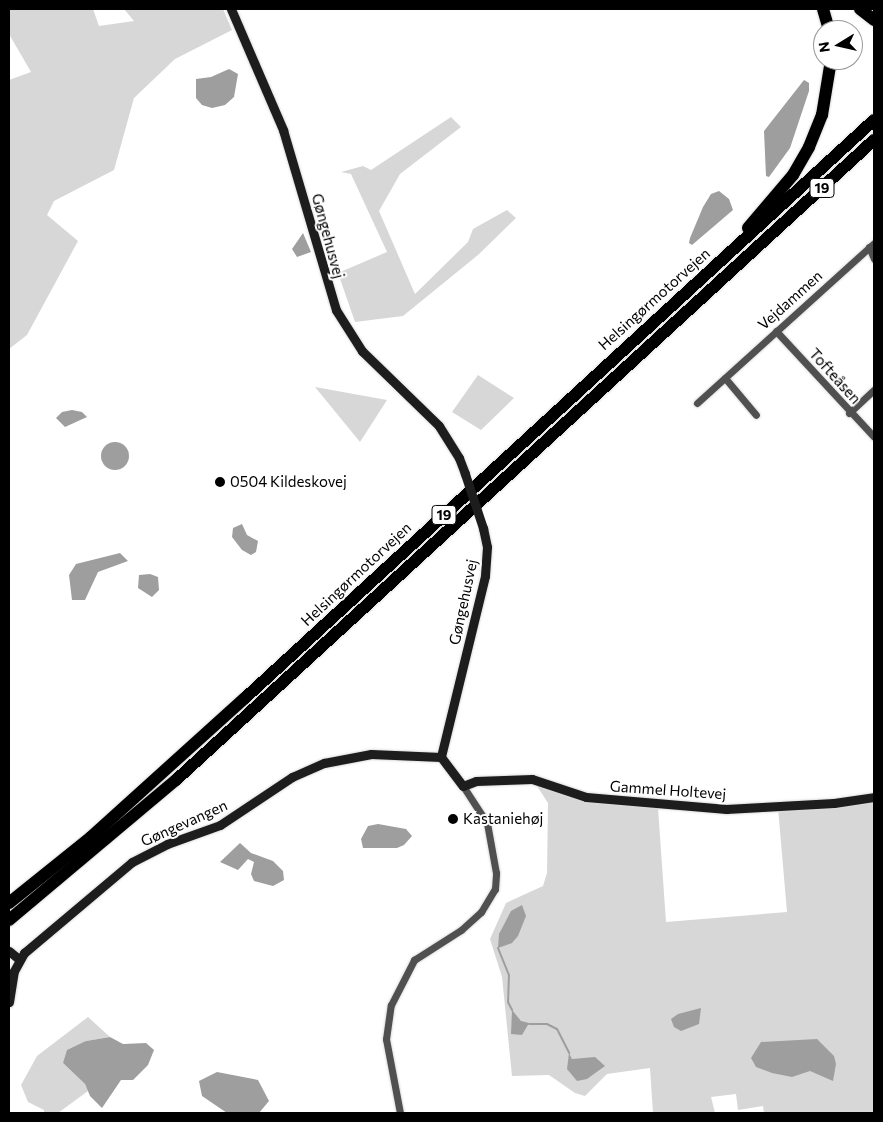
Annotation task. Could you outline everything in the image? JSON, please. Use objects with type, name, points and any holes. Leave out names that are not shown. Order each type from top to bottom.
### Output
[{"type":"highway","points":[[860,9],[874,20]]},
{"type":"highway","points":[[871,9],[874,12]]},
{"type":"highway","points":[[715,264],[793,175],[822,115],[829,70]]},
{"type":"highway","name":"Helsingørmotorvejen","points":[[9,902],[103,826],[245,698],[715,264],[874,120]]},
{"type":"highway","name":"Helsingørmotorvejen","points":[[9,920],[176,780],[874,140]]},
{"type":"street","name":"Gøngehusvej","points":[[231,9],[283,130],[326,283],[336,310],[362,351],[439,426],[459,458],[483,528],[487,547],[485,576],[441,757]]},
{"type":"street","points":[[872,245],[874,259]]},
{"type":"street","name":"Vejdammen","points":[[697,403],[872,245]]},
{"type":"street","name":"Tofteåsen","points":[[776,332],[849,413],[874,437]]},
{"type":"street","points":[[725,378],[756,415]]},
{"type":"street","points":[[849,413],[874,390]]},
{"type":"street","name":"Gøngevangen","points":[[19,959],[132,862],[167,844],[220,825],[307,769],[371,754],[441,757]]},
{"type":"street","points":[[400,1113],[386,1039],[391,1005],[414,960],[461,930],[481,912],[495,889],[496,873],[487,823],[441,757]]},
{"type":"street","name":"Gammel Holtevej","points":[[463,786],[476,781],[527,779],[586,797],[726,809],[834,803],[874,797]]},
{"type":"street","points":[[9,952],[19,959],[9,1002]]},
{"type":"shaded area","points":[[9,9],[93,9],[99,26],[134,21],[124,9],[223,9],[232,30],[175,59],[134,98],[114,170],[54,201],[47,215],[78,241],[27,335],[9,349],[9,80],[31,72],[9,34]]},
{"type":"shaded area","points":[[229,69],[238,74],[234,97],[225,105],[212,108],[202,105],[196,98],[196,79],[211,77]]},
{"type":"shaded area","points":[[804,80],[809,83],[809,91],[790,148],[769,177],[766,176],[764,131]]},
{"type":"shaded area","points":[[451,117],[461,127],[400,174],[379,211],[415,294],[468,242],[473,229],[507,210],[516,218],[478,255],[403,316],[355,322],[338,273],[387,252],[351,174],[341,172],[363,166],[371,170]]},
{"type":"shaded area","points":[[719,191],[729,199],[733,210],[692,245],[689,243],[690,238],[703,207],[711,194]]},
{"type":"shaded area","points":[[303,233],[311,252],[297,257],[292,249]]},
{"type":"shaded area","points":[[478,375],[514,398],[481,430],[452,412]]},
{"type":"shaded area","points":[[315,387],[387,400],[360,442]]},
{"type":"shaded area","points":[[72,410],[82,412],[87,417],[65,427],[56,418],[62,412]]},
{"type":"shaded area","points":[[115,442],[125,446],[129,456],[125,466],[115,470],[105,466],[101,456],[105,446]]},
{"type":"shaded area","points":[[242,524],[247,535],[258,541],[256,552],[251,555],[242,550],[232,537],[233,528]]},
{"type":"shaded area","points":[[120,553],[128,561],[98,572],[85,600],[72,600],[69,575],[76,564]]},
{"type":"shaded area","points":[[150,574],[158,577],[159,590],[152,597],[138,588],[139,575]]},
{"type":"shaded area","points":[[535,783],[584,800],[658,808],[666,922],[787,912],[778,808],[874,799],[874,1113],[764,1113],[763,1106],[738,1110],[736,1094],[711,1097],[715,1113],[653,1113],[650,1068],[607,1074],[585,1096],[575,1093],[549,1075],[512,1076],[502,977],[490,939],[506,903],[543,886],[547,873],[548,803]]},
{"type":"shaded area","points":[[378,824],[406,829],[412,836],[404,845],[397,848],[363,848],[361,839],[368,826]]},
{"type":"shaded area","points":[[240,843],[251,853],[273,861],[283,871],[284,880],[273,886],[254,881],[251,874],[254,862],[248,859],[238,870],[220,862]]},
{"type":"shaded area","points":[[522,905],[526,916],[518,936],[512,943],[498,948],[499,934],[511,911]]},
{"type":"shaded area","points":[[701,1008],[699,1024],[681,1031],[674,1027],[671,1019],[678,1014]]},
{"type":"shaded area","points":[[512,1010],[521,1021],[529,1023],[522,1035],[511,1034]]},
{"type":"shaded area","points":[[88,1017],[110,1037],[86,1041],[63,1063],[85,1084],[88,1091],[58,1113],[44,1113],[44,1110],[28,1102],[21,1085],[37,1056]]},
{"type":"shaded area","points":[[110,1037],[123,1044],[146,1043],[154,1050],[148,1065],[133,1080],[121,1080],[102,1108],[90,1096],[85,1084],[63,1063],[67,1050],[86,1041]]},
{"type":"shaded area","points":[[817,1039],[834,1056],[836,1064],[833,1081],[810,1071],[792,1077],[772,1073],[756,1067],[751,1058],[761,1042]]},
{"type":"shaded area","points":[[569,1053],[572,1059],[595,1057],[605,1066],[587,1079],[577,1081],[567,1069]]},
{"type":"shaded area","points":[[217,1072],[258,1080],[269,1101],[259,1113],[227,1113],[202,1096],[199,1081]]},
{"type":"waterway","points":[[498,948],[509,975],[508,1002],[512,1010]]},
{"type":"waterway","points":[[529,1024],[547,1024],[557,1029],[569,1053]]},
{"type":"place","name":"0504 Kildeskovej","points":[[220,482]]},
{"type":"place","name":"Kastaniehøj","points":[[453,819]]}]
